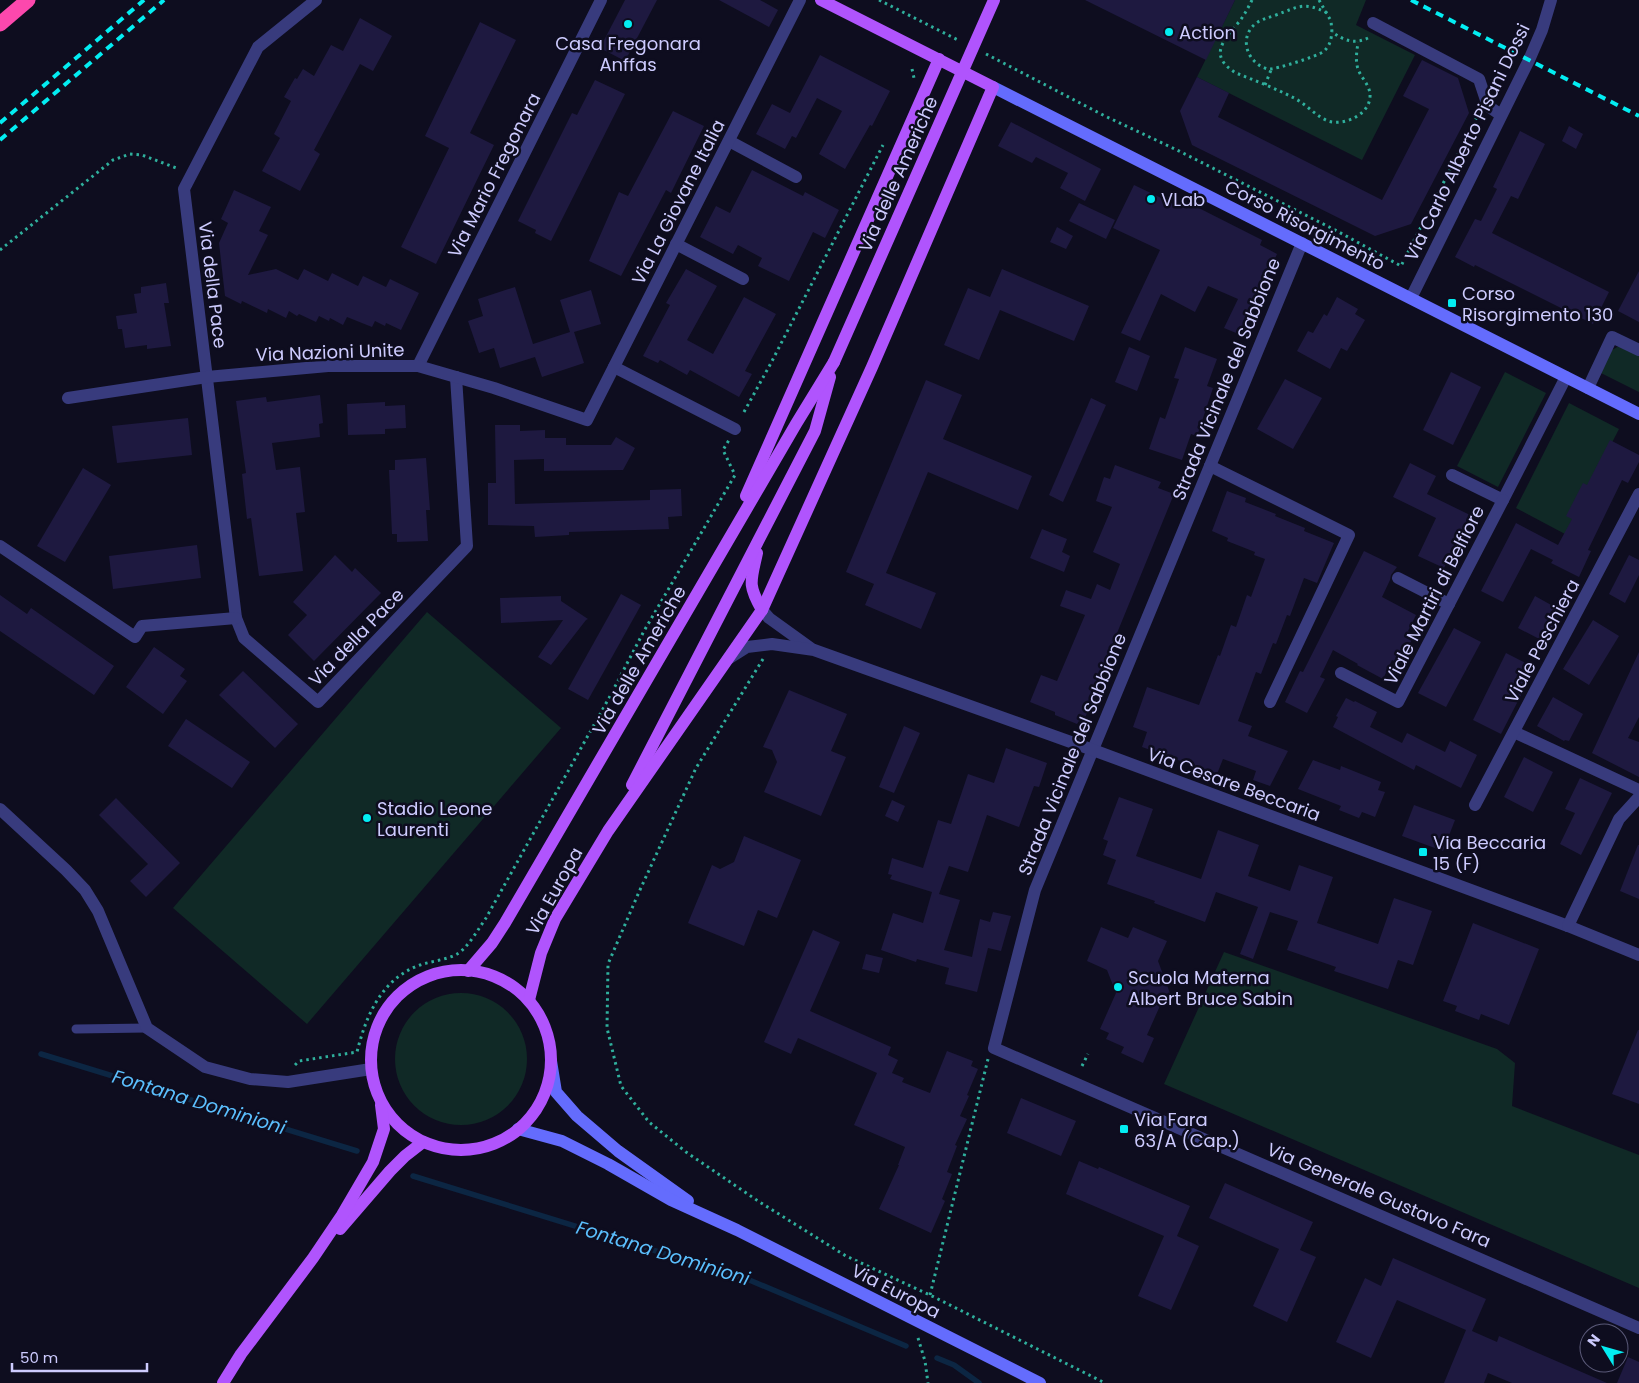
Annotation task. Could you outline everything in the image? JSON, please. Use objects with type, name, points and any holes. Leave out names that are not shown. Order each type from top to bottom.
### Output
[{"type":"highway","points":[[0,24],[28,0]]},
{"type":"main road","name":"Corso Risorgimento","points":[[821,0],[1639,414]]},
{"type":"main road","name":"Via delle Americhe","points":[[468,971],[492,943],[505,923],[834,362],[994,0]]},
{"type":"main road","points":[[718,559],[939,59]]},
{"type":"main road","points":[[608,831],[762,610],[872,368],[993,87]]},
{"type":"main road","name":"Via delle Americhe","points":[[608,831],[815,431],[834,362]]},
{"type":"main road","points":[[762,534],[751,580],[752,593],[762,610]]},
{"type":"main road","name":"Via Europa","points":[[529,1000],[541,953],[555,919],[608,831]]},
{"type":"main road","points":[[468,971],[482,972],[502,979],[529,1000],[543,1023],[549,1041],[551,1061],[542,1099],[532,1115],[518,1129],[501,1140],[482,1148],[462,1150],[441,1148],[424,1142],[406,1132],[392,1119],[381,1103],[374,1086],[371,1069],[372,1044],[377,1028],[394,999],[413,983],[432,975],[468,971]]},
{"type":"main road","name":"Via Europa","points":[[551,1061],[556,1092],[578,1116],[618,1152],[664,1184],[737,1230]]},
{"type":"main road","points":[[223,1383],[241,1354],[313,1258],[342,1215],[373,1162],[384,1129],[381,1103]]},
{"type":"main road","name":"Via Europa","points":[[518,1129],[562,1141],[672,1200],[737,1230],[1040,1383]]},
{"type":"main road","points":[[313,1258],[390,1171],[405,1156],[424,1142]]},
{"type":"street","name":"Via della Pace","points":[[316,0],[258,47],[184,189],[236,618],[244,638],[318,702],[467,546],[456,377]]},
{"type":"street","name":"Via Mario Fregonara","points":[[418,366],[601,0]]},
{"type":"street","name":"Via La Giovane Italia","points":[[587,420],[800,0]]},
{"type":"street","name":"Via Carlo Alberto Pisani Dossi","points":[[1411,298],[1542,30],[1551,0]]},
{"type":"street","points":[[1373,23],[1479,79],[1488,106],[1501,115]]},
{"type":"street","points":[[728,141],[796,177]]},
{"type":"street","name":"Strada Vicinale del Sabbione","points":[[994,1048],[1035,890],[1302,243]]},
{"type":"street","points":[[676,244],[743,279]]},
{"type":"street","points":[[1588,388],[1612,337],[1639,350]]},
{"type":"street","name":"Via Nazioni Unite","points":[[68,398],[208,377],[328,366],[418,366],[494,388],[587,420]]},
{"type":"street","points":[[614,367],[733,433]]},
{"type":"street","name":"Viale Martiri di Belfiore","points":[[1341,674],[1398,702],[1566,376]]},
{"type":"street","points":[[1210,466],[1349,535],[1270,702]]},
{"type":"street","points":[[1452,475],[1503,500]]},
{"type":"street","name":"Viale Peschiera","points":[[1475,805],[1639,494]]},
{"type":"street","points":[[0,546],[135,636],[142,626],[236,618]]},
{"type":"street","points":[[1398,578],[1449,604]]},
{"type":"street","name":"Via Cesare Beccaria","points":[[762,610],[769,618],[814,650]]},
{"type":"street","name":"Via Cesare Beccaria","points":[[728,659],[747,646],[772,644],[814,650],[1093,750],[1568,926],[1639,955]]},
{"type":"street","points":[[1514,732],[1639,790]]},
{"type":"street","points":[[1568,926],[1619,819],[1639,797]]},
{"type":"street","points":[[0,809],[85,890],[98,911],[147,1028],[206,1067],[250,1079],[288,1082],[371,1069]]},
{"type":"street","name":"Via Generale Gustavo Fara","points":[[994,1048],[1639,1328]]},
{"type":"lane","points":[[76,1030],[147,1028]]},
{"type":"path","points":[[879,0],[962,42]]},
{"type":"path","points":[[1252,0],[1241,20],[1223,40],[1220,52],[1223,63],[1229,68],[1297,100],[1318,116],[1329,121],[1339,122],[1353,119],[1367,105],[1370,97],[1369,89],[1356,63],[1358,42],[1346,39],[1332,32]]},
{"type":"path","points":[[1319,0],[1327,13],[1331,21],[1332,32],[1331,42],[1323,52],[1271,70],[1250,58],[1247,50],[1248,37],[1253,25],[1260,20],[1310,5],[1327,13]]},
{"type":"path","name":"Corso Risorgimento","points":[[984,53],[1105,116],[1177,150],[1337,231],[1401,266],[1478,114]]},
{"type":"path","points":[[912,68],[914,80]]},
{"type":"path","points":[[1265,85],[1271,70]]},
{"type":"path","points":[[744,412],[884,142]]},
{"type":"path","points":[[0,250],[113,160],[130,154],[142,155],[192,174]]},
{"type":"path","points":[[294,1066],[299,1061],[357,1052],[367,1018],[386,987],[406,972],[418,966],[458,954],[486,918],[609,698],[644,631],[734,475],[723,450],[733,433]]},
{"type":"path","points":[[765,655],[696,768],[608,964],[607,1028],[620,1086],[649,1122],[686,1152],[750,1196],[846,1256],[1105,1383]]},
{"type":"path","points":[[930,1296],[986,1063],[994,1048]]},
{"type":"path","points":[[1082,1066],[1088,1054]]},
{"type":"path","points":[[911,1318],[925,1361],[928,1383]]},
{"type":"green space","points":[[1235,0],[1366,0],[1356,25],[1415,55],[1362,160],[1197,77]]},
{"type":"green space","points":[[1621,345],[1639,355],[1639,392],[1601,373],[1612,350]]},
{"type":"green space","points":[[1505,372],[1546,393],[1498,487],[1457,466]]},
{"type":"green space","points":[[1569,403],[1619,429],[1565,534],[1516,508]]},
{"type":"green space","name":"Stadio Leone Laurenti","points":[[427,612],[561,728],[307,1024],[173,908]]},
{"type":"green space","points":[[1224,952],[1497,1049],[1515,1063],[1512,1106],[1639,1155],[1639,1288],[1164,1084]]},
{"type":"green space","points":[[461,993],[474,994],[486,998],[508,1012],[522,1034],[526,1046],[526,1072],[522,1084],[508,1106],[486,1120],[474,1124],[461,1125],[448,1124],[436,1120],[414,1106],[400,1084],[396,1072],[395,1059],[396,1046],[400,1034],[414,1012],[436,998],[448,994]]},
{"type":"building","name":"Casa Fregonara Anffas","points":[[625,0],[657,0],[625,61],[600,48]]},
{"type":"building","points":[[719,0],[760,0],[778,10],[769,27]]},
{"type":"building","points":[[1085,0],[1235,0],[1206,60]]},
{"type":"building","points":[[360,18],[392,36],[373,71],[360,64],[314,150],[320,154],[300,191],[262,171],[280,138],[274,134],[291,101],[284,97],[295,78],[297,79],[303,69],[314,76],[331,45],[343,51]]},
{"type":"building","points":[[480,22],[516,40],[470,133],[494,145],[436,264],[401,247],[449,148],[425,136]]},
{"type":"building","points":[[820,55],[890,91],[872,126],[870,125],[845,169],[819,154],[842,111],[817,98],[796,138],[792,136],[785,149],[756,134],[772,104],[790,113]]},
{"type":"building","points":[[1422,60],[1458,78],[1469,113],[1411,224],[1375,236],[1192,145],[1180,111],[1197,77],[1229,93],[1218,117],[1382,200],[1429,109],[1403,96]]},
{"type":"building","points":[[595,80],[625,94],[551,241],[535,233],[536,230],[518,221],[572,113],[577,115]]},
{"type":"building","points":[[673,111],[704,126],[671,193],[666,190],[621,276],[589,261],[619,192],[628,196]]},
{"type":"building","points":[[1011,122],[1101,169],[1085,201],[1060,188],[1068,173],[1036,157],[1032,163],[998,146]]},
{"type":"building","points":[[1569,126],[1583,134],[1576,149],[1562,141]]},
{"type":"building","points":[[1520,131],[1545,144],[1518,199],[1511,196],[1492,233],[1609,292],[1593,324],[1475,265],[1474,267],[1455,257],[1475,219],[1481,221],[1497,189],[1493,187]]},
{"type":"building","points":[[752,170],[803,196],[805,192],[839,210],[825,238],[813,232],[789,281],[758,266],[762,258],[738,245],[733,254],[700,237],[716,206],[730,213]]},
{"type":"building","points":[[1134,185],[1180,207],[1183,200],[1262,240],[1260,245],[1277,254],[1241,335],[1224,328],[1238,299],[1208,286],[1195,312],[1161,294],[1140,341],[1121,333],[1160,250],[1113,228]]},
{"type":"building","points":[[234,190],[271,207],[259,231],[268,235],[248,275],[276,269],[298,280],[304,269],[328,281],[332,273],[358,286],[363,276],[386,287],[390,279],[419,293],[401,330],[386,323],[385,326],[375,321],[372,327],[347,317],[343,325],[330,318],[329,321],[319,316],[316,322],[299,314],[297,316],[289,311],[286,318],[268,309],[267,313],[242,301],[241,304],[225,296],[219,243],[228,223],[221,219]]},
{"type":"building","points":[[1079,203],[1115,220],[1106,239],[1069,221]]},
{"type":"building","points":[[1057,227],[1073,236],[1066,249],[1050,242]]},
{"type":"building","points":[[686,269],[717,286],[687,340],[713,354],[744,297],[776,314],[745,371],[752,374],[739,397],[690,370],[687,375],[660,360],[658,363],[643,356],[670,305],[666,303]]},
{"type":"building","points":[[1002,269],[1089,306],[1074,341],[1000,310],[979,360],[944,345],[968,288],[990,297]]},
{"type":"building","points":[[1639,271],[1639,322],[1618,311]]},
{"type":"building","points":[[166,283],[169,303],[164,303],[171,346],[147,349],[147,345],[125,348],[122,329],[118,329],[116,316],[137,313],[134,294],[141,293],[141,287]]},
{"type":"building","points":[[515,287],[533,344],[570,332],[560,300],[591,290],[601,324],[574,332],[584,363],[542,377],[535,357],[500,368],[494,348],[479,353],[468,321],[483,316],[478,299]]},
{"type":"building","points":[[1337,297],[1358,309],[1355,314],[1365,320],[1347,351],[1341,348],[1330,369],[1297,351],[1308,331],[1313,333],[1324,314],[1327,316]]},
{"type":"building","points":[[1129,347],[1150,356],[1137,391],[1115,382]]},
{"type":"building","points":[[1185,347],[1217,359],[1207,386],[1213,388],[1197,436],[1191,434],[1182,460],[1149,449],[1160,417],[1165,419],[1179,379],[1174,378]]},
{"type":"building","points":[[1451,372],[1481,387],[1453,445],[1423,430]]},
{"type":"building","points":[[1285,379],[1322,398],[1293,449],[1257,429]]},
{"type":"building","points":[[926,380],[962,395],[943,439],[1032,476],[1018,510],[928,472],[886,573],[936,593],[921,629],[865,605],[874,584],[846,572]]},
{"type":"building","points":[[320,395],[323,423],[319,424],[320,437],[272,443],[276,470],[300,467],[305,512],[296,513],[303,571],[259,576],[251,518],[247,519],[242,474],[246,473],[236,401],[266,397],[267,402]]},
{"type":"building","points":[[1091,398],[1106,405],[1063,502],[1049,495]]},
{"type":"building","points":[[385,402],[385,406],[405,405],[406,428],[385,429],[385,434],[348,435],[347,404]]},
{"type":"building","points":[[188,418],[192,455],[117,463],[112,426]]},
{"type":"building","points":[[495,425],[520,425],[520,431],[545,430],[545,438],[566,438],[566,445],[611,445],[616,437],[635,448],[623,470],[544,471],[544,459],[514,460],[515,504],[650,500],[650,490],[681,489],[682,516],[668,517],[669,529],[569,532],[569,535],[535,537],[534,526],[488,525],[488,483],[496,483]]},
{"type":"building","points":[[1610,440],[1639,455],[1639,462],[1628,483],[1622,480],[1588,550],[1591,551],[1579,577],[1551,563],[1553,560],[1531,549],[1503,602],[1481,591],[1516,523],[1558,545],[1572,519],[1566,516],[1583,483],[1587,485]]},
{"type":"building","points":[[426,458],[430,510],[426,510],[428,541],[397,542],[397,534],[392,534],[389,470],[395,470],[395,460]]},
{"type":"building","points":[[1410,463],[1436,476],[1427,494],[1470,515],[1444,568],[1418,556],[1436,518],[1393,497]]},
{"type":"building","points":[[1115,465],[1161,482],[1158,488],[1174,494],[1106,660],[1108,661],[1083,723],[1079,721],[1077,724],[1055,715],[1055,712],[1030,702],[1041,675],[1057,681],[1085,615],[1060,606],[1066,590],[1091,599],[1097,584],[1110,590],[1120,564],[1093,552],[1112,507],[1096,501],[1104,477],[1110,479]]},
{"type":"building","points":[[83,468],[111,485],[65,562],[37,546]]},
{"type":"building","points":[[1227,491],[1246,498],[1245,502],[1305,528],[1304,531],[1334,543],[1317,583],[1304,578],[1290,616],[1287,615],[1276,644],[1273,643],[1261,674],[1256,672],[1238,721],[1252,726],[1248,736],[1288,751],[1270,786],[1253,780],[1256,771],[1223,759],[1217,774],[1142,747],[1147,732],[1133,727],[1147,687],[1199,705],[1231,625],[1236,627],[1247,595],[1251,597],[1265,559],[1254,555],[1255,552],[1227,541],[1228,538],[1212,531]]},
{"type":"building","points":[[1042,529],[1067,539],[1062,552],[1070,556],[1064,572],[1030,558]]},
{"type":"building","points":[[197,545],[201,578],[113,589],[109,556]]},
{"type":"building","points":[[1364,551],[1397,567],[1391,575],[1382,597],[1416,615],[1408,631],[1415,634],[1399,664],[1392,660],[1383,679],[1333,650],[1320,677],[1325,679],[1307,713],[1285,702],[1300,671],[1303,672]]},
{"type":"building","points":[[335,555],[352,572],[355,568],[381,593],[314,661],[288,635],[307,615],[293,602]]},
{"type":"building","points":[[1629,555],[1639,560],[1639,575],[1625,603],[1609,594]]},
{"type":"building","points":[[621,594],[641,605],[588,700],[568,689]]},
{"type":"building","points":[[0,595],[27,614],[31,608],[114,666],[94,695],[0,631]]},
{"type":"building","points":[[561,596],[561,601],[588,619],[551,665],[538,657],[563,620],[501,623],[500,598]]},
{"type":"building","points":[[1535,596],[1562,611],[1545,642],[1518,628]]},
{"type":"building","points":[[1593,620],[1619,636],[1589,685],[1563,669]]},
{"type":"building","points":[[1454,628],[1481,642],[1446,707],[1418,693]]},
{"type":"building","points":[[154,647],[185,669],[180,676],[187,681],[163,714],[126,687]]},
{"type":"building","points":[[1639,652],[1639,717],[1628,738],[1639,742],[1639,777],[1592,753]]},
{"type":"building","points":[[1506,653],[1535,668],[1501,734],[1473,720]]},
{"type":"building","points":[[243,671],[298,724],[275,748],[219,695]]},
{"type":"building","points":[[789,690],[847,714],[831,751],[846,757],[821,816],[764,792],[777,762],[772,750],[763,747]]},
{"type":"building","points":[[1553,697],[1583,714],[1569,741],[1564,741],[1537,726]]},
{"type":"building","points":[[1346,698],[1377,712],[1370,727],[1402,743],[1407,733],[1445,752],[1450,741],[1477,755],[1461,788],[1416,765],[1414,770],[1333,727],[1338,717],[1336,716]]},
{"type":"building","points":[[186,719],[250,762],[232,788],[168,746]]},
{"type":"building","points":[[904,726],[920,733],[894,793],[879,787]]},
{"type":"building","points":[[1006,748],[1047,763],[1039,787],[1034,786],[1019,827],[987,815],[968,872],[949,866],[939,894],[960,900],[944,950],[972,957],[980,919],[990,922],[993,912],[1011,916],[1001,951],[988,948],[977,992],[945,984],[949,968],[917,959],[916,962],[881,950],[893,913],[923,923],[932,892],[890,879],[892,875],[888,874],[892,858],[923,868],[938,820],[951,824],[968,774],[994,783]]},
{"type":"building","points":[[1524,757],[1553,772],[1533,812],[1504,797]]},
{"type":"building","points":[[1313,760],[1340,770],[1341,766],[1381,782],[1378,790],[1385,792],[1375,817],[1362,812],[1359,818],[1339,810],[1341,806],[1298,789]]},
{"type":"building","points":[[1580,778],[1612,793],[1581,855],[1560,844],[1575,813],[1565,809]]},
{"type":"building","points":[[1119,797],[1153,809],[1136,856],[1201,879],[1218,830],[1259,845],[1248,876],[1290,891],[1299,865],[1333,877],[1317,923],[1378,944],[1394,898],[1432,911],[1413,965],[1398,960],[1388,989],[1334,971],[1336,967],[1287,950],[1298,921],[1270,912],[1253,959],[1240,954],[1258,907],[1216,892],[1205,922],[1154,903],[1155,901],[1107,884],[1116,860],[1103,855],[1108,841],[1103,839]]},
{"type":"building","points":[[116,798],[180,863],[146,897],[130,881],[148,864],[99,815]]},
{"type":"building","points":[[892,800],[905,806],[898,822],[885,816]]},
{"type":"building","points":[[1414,805],[1455,820],[1443,851],[1402,836]]},
{"type":"building","points":[[744,836],[801,860],[777,918],[758,910],[744,946],[688,923],[712,865],[720,869],[734,862]]},
{"type":"building","points":[[1639,845],[1639,899],[1620,891]]},
{"type":"building","points":[[1473,923],[1539,949],[1509,1025],[1481,1014],[1479,1020],[1455,1011],[1457,1006],[1443,1001]]},
{"type":"building","points":[[1101,927],[1128,938],[1133,927],[1167,941],[1158,961],[1171,996],[1163,999],[1147,1035],[1154,1038],[1143,1063],[1121,1053],[1124,1047],[1106,1039],[1109,1033],[1100,1029],[1116,993],[1107,970],[1087,961]]},
{"type":"building","points":[[813,930],[840,942],[810,1011],[891,1047],[888,1055],[898,1060],[892,1073],[904,1078],[902,1082],[930,1093],[947,1051],[973,1061],[971,1066],[978,1069],[960,1116],[967,1119],[955,1145],[957,1146],[947,1172],[952,1174],[942,1199],[945,1201],[931,1233],[879,1209],[905,1147],[854,1125],[877,1073],[798,1038],[791,1054],[764,1042]]},
{"type":"building","points":[[866,954],[883,958],[879,973],[862,969]]},
{"type":"building","points":[[1639,1030],[1639,1104],[1612,1094]]},
{"type":"building","points":[[1021,1098],[1076,1121],[1061,1156],[1007,1133]]},
{"type":"building","points":[[1079,1161],[1098,1169],[1099,1167],[1190,1206],[1177,1236],[1199,1246],[1171,1310],[1138,1296],[1164,1236],[1066,1194]]},
{"type":"building","points":[[1225,1183],[1313,1222],[1300,1250],[1316,1257],[1287,1322],[1253,1306],[1279,1249],[1209,1218]]},
{"type":"building","points":[[1393,1258],[1486,1299],[1472,1331],[1497,1342],[1499,1336],[1579,1371],[1579,1373],[1584,1373],[1607,1383],[1512,1383],[1488,1373],[1484,1383],[1444,1383],[1466,1330],[1397,1300],[1371,1358],[1336,1342],[1365,1278],[1381,1286]]},
{"type":"building","points":[[1629,1357],[1639,1362],[1639,1383],[1617,1383],[1621,1373],[1629,1373]]},
{"type":"waterway","name":"Fontana Dominioni","points":[[41,1054],[357,1151]]},
{"type":"waterway","name":"Fontana Dominioni","points":[[413,1176],[747,1279],[906,1346]]},
{"type":"waterway","name":"Fontana Dominioni","points":[[937,1358],[954,1365],[979,1383]]},
{"type":"railway","points":[[0,123],[144,0]]},
{"type":"railway","points":[[0,140],[164,0]]},
{"type":"railway","points":[[1411,0],[1639,116]]},
{"type":"place","name":"Casa Fregonara Anffas","points":[[628,24]]},
{"type":"place","name":"Action","points":[[1169,32]]},
{"type":"place","name":"VLab","points":[[1151,199]]},
{"type":"place","name":"Corso Risorgimento 130","points":[[1452,303]]},
{"type":"place","name":"Stadio Leone Laurenti","points":[[367,818]]},
{"type":"place","name":"Via Beccaria 15 (F)","points":[[1423,852]]},
{"type":"place","name":"Scuola Materna Albert Bruce Sabin","points":[[1118,987]]},
{"type":"place","name":"Via Fara 63/A (Cap.)","points":[[1124,1129]]}]
